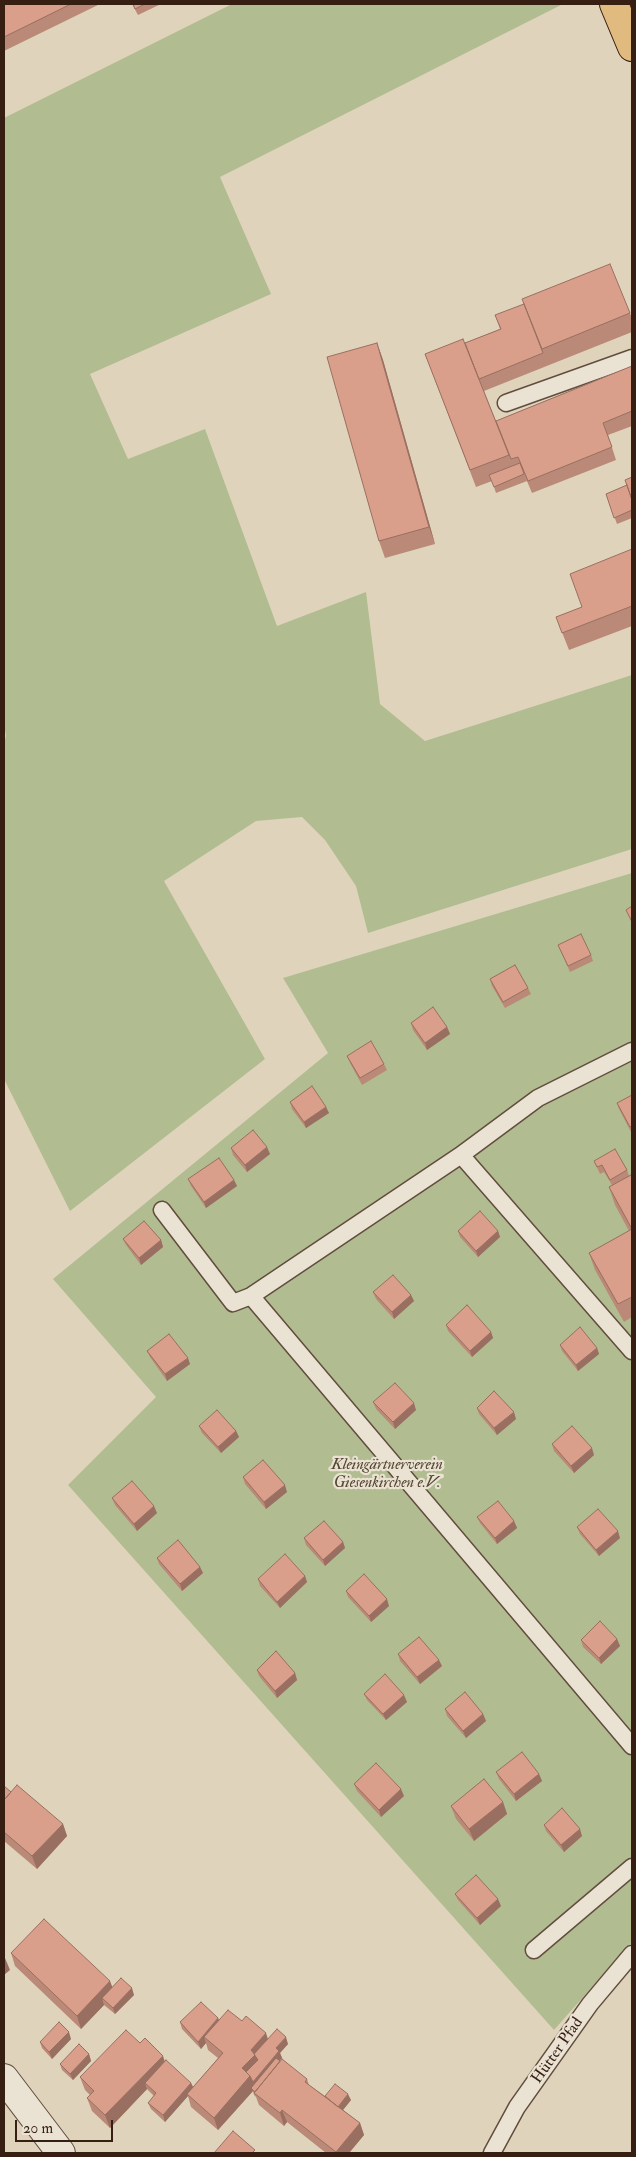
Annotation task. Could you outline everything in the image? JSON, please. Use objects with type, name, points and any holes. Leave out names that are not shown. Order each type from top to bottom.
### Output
[{"type":"main road","points":[[614,4],[632,47]]},
{"type":"street","points":[[4,2078],[61,2153]]},
{"type":"lane","points":[[506,403],[632,358]]},
{"type":"lane","points":[[162,1210],[233,1303],[251,1296],[461,1155],[538,1098],[632,1051]]},
{"type":"lane","points":[[461,1155],[632,1352]]},
{"type":"lane","points":[[251,1296],[632,1746]]},
{"type":"lane","points":[[534,1950],[632,1867]]},
{"type":"lane","name":"Hütter Pfad","points":[[492,2153],[504,2129],[523,2099],[590,2004],[632,1954]]},
{"type":"green space","points":[[232,4],[563,4],[220,177],[271,294],[90,374],[128,459],[205,429],[277,626],[366,592],[380,704],[425,741],[632,675],[632,849],[368,933],[356,886],[325,840],[302,817],[256,821],[164,881],[265,1059],[70,1211],[4,1079],[4,743],[6,736],[4,724],[4,118]]},
{"type":"green space","name":"Kleingärtnerverein Giesenkirchen e.V.","points":[[632,873],[632,1942],[554,2030],[68,1485],[156,1397],[53,1279],[328,1053],[283,978]]},
{"type":"building","points":[[4,4],[71,4],[4,37]]},
{"type":"building","points":[[133,4],[145,4],[135,9]]},
{"type":"building","points":[[610,264],[630,313],[542,349],[522,299]]},
{"type":"building","points":[[524,304],[543,353],[479,379],[465,343],[501,329],[495,315]]},
{"type":"building","points":[[463,339],[509,455],[470,470],[425,354]]},
{"type":"building","points":[[377,343],[429,527],[379,541],[327,357]]},
{"type":"building","points":[[632,366],[632,411],[603,423],[612,447],[528,481],[518,457],[511,459],[496,421]]},
{"type":"building","points":[[520,463],[524,474],[494,487],[489,475]]},
{"type":"building","points":[[632,477],[632,500],[625,480]]},
{"type":"building","points":[[627,485],[632,500],[632,510],[614,518],[606,494]]},
{"type":"building","points":[[632,549],[632,606],[562,633],[556,617],[582,607],[570,574]]},
{"type":"building","points":[[632,906],[632,922],[626,910]]},
{"type":"building","points":[[581,934],[591,955],[568,966],[558,945]]},
{"type":"building","points":[[515,965],[528,988],[503,1002],[490,979]]},
{"type":"building","points":[[433,1007],[447,1027],[425,1043],[411,1023]]},
{"type":"building","points":[[371,1041],[384,1064],[360,1078],[347,1056]]},
{"type":"building","points":[[312,1086],[326,1107],[304,1122],[290,1102]]},
{"type":"building","points":[[632,1095],[632,1126],[630,1127],[617,1103]]},
{"type":"building","points":[[253,1130],[267,1147],[245,1165],[231,1148]]},
{"type":"building","points":[[615,1149],[627,1170],[610,1180],[602,1165],[597,1167],[594,1161]]},
{"type":"building","points":[[219,1158],[234,1180],[204,1202],[188,1179]]},
{"type":"building","points":[[631,1175],[632,1178],[632,1229],[609,1187]]},
{"type":"building","points":[[480,1211],[498,1231],[476,1251],[458,1231]]},
{"type":"building","points":[[144,1221],[161,1240],[139,1258],[123,1239]]},
{"type":"building","points":[[632,1229],[632,1297],[618,1304],[589,1253]]},
{"type":"building","points":[[393,1275],[411,1295],[392,1312],[373,1292]]},
{"type":"building","points":[[467,1305],[491,1332],[470,1351],[446,1325]]},
{"type":"building","points":[[580,1327],[597,1348],[576,1365],[560,1345]]},
{"type":"building","points":[[169,1334],[188,1358],[165,1374],[147,1351]]},
{"type":"building","points":[[395,1383],[414,1403],[393,1422],[373,1402]]},
{"type":"building","points":[[494,1391],[514,1412],[494,1428],[477,1408]]},
{"type":"building","points":[[217,1410],[236,1431],[218,1447],[199,1426]]},
{"type":"building","points":[[572,1426],[592,1448],[571,1466],[552,1444]]},
{"type":"building","points":[[263,1460],[285,1485],[264,1502],[243,1477]]},
{"type":"building","points":[[132,1481],[154,1506],[134,1524],[112,1498]]},
{"type":"building","points":[[498,1501],[514,1521],[495,1538],[477,1517]]},
{"type":"building","points":[[598,1509],[618,1531],[596,1550],[577,1527]]},
{"type":"building","points":[[324,1521],[343,1542],[323,1560],[304,1538]]},
{"type":"building","points":[[178,1540],[200,1567],[180,1584],[157,1558]]},
{"type":"building","points":[[285,1554],[305,1576],[277,1602],[258,1579]]},
{"type":"building","points":[[364,1574],[387,1599],[369,1616],[346,1591]]},
{"type":"building","points":[[600,1621],[617,1639],[599,1658],[581,1640]]},
{"type":"building","points":[[419,1637],[439,1660],[417,1677],[398,1654]]},
{"type":"building","points":[[276,1651],[295,1673],[275,1691],[257,1670]]},
{"type":"building","points":[[385,1674],[404,1695],[383,1714],[364,1694]]},
{"type":"building","points":[[465,1692],[483,1714],[463,1731],[445,1709]]},
{"type":"building","points":[[522,1752],[539,1774],[514,1794],[496,1772]]},
{"type":"building","points":[[376,1763],[401,1789],[379,1810],[354,1784]]},
{"type":"building","points":[[484,1779],[503,1802],[469,1829],[451,1806]]},
{"type":"building","points":[[17,1785],[63,1824],[32,1856],[4,1832],[4,1800]]},
{"type":"building","points":[[4,1786],[11,1792],[4,1800]]},
{"type":"building","points":[[562,1808],[580,1829],[561,1845],[544,1825]]},
{"type":"building","points":[[476,1875],[498,1899],[477,1918],[455,1894]]},
{"type":"building","points":[[44,1919],[110,1981],[77,2016],[11,1953]]},
{"type":"building","points":[[121,1978],[132,1988],[113,2008],[102,1998]]},
{"type":"building","points":[[201,2002],[218,2018],[198,2042],[180,2022]]},
{"type":"building","points":[[228,2010],[242,2021],[246,2016],[266,2033],[251,2050],[255,2055],[242,2068],[250,2076],[214,2118],[187,2094],[223,2053],[204,2037]]},
{"type":"building","points":[[59,2022],[69,2032],[49,2052],[40,2042]]},
{"type":"building","points":[[277,2029],[286,2037],[276,2048],[279,2051],[253,2082],[246,2072],[258,2060],[254,2054]]},
{"type":"building","points":[[126,2030],[140,2043],[145,2038],[163,2056],[105,2115],[87,2098],[94,2091],[80,2077]]},
{"type":"building","points":[[79,2044],[89,2054],[70,2074],[60,2064]]},
{"type":"building","points":[[276,2058],[280,2061],[255,2092],[251,2088]]},
{"type":"building","points":[[282,2059],[307,2079],[305,2082],[360,2123],[336,2152],[282,2110],[280,2113],[254,2093]]},
{"type":"building","points":[[166,2060],[191,2083],[163,2115],[148,2103],[156,2093],[145,2083]]},
{"type":"building","points":[[335,2084],[348,2094],[338,2107],[325,2096]]},
{"type":"building","points":[[233,2131],[255,2150],[252,2153],[214,2153]]}]
